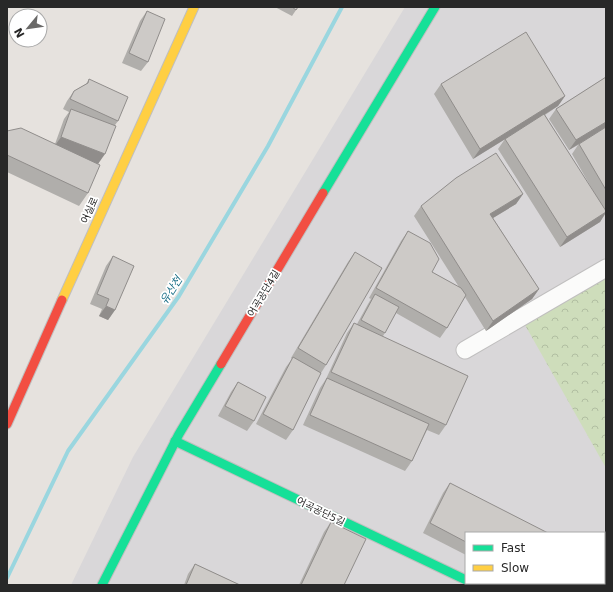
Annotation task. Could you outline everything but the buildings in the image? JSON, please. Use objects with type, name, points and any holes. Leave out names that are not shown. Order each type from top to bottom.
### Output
[{"type":"street","name":"어실로","points":[[7,424],[76,267],[194,7]]},
{"type":"street","name":"어곡공단4길","points":[[102,585],[175,441],[435,7]]},
{"type":"street","points":[[465,350],[606,268]]},
{"type":"street","name":"어곡공단5길","points":[[175,441],[465,580]]},
{"type":"shaded area","points":[[405,7],[606,7],[606,585],[71,585],[133,457]]},
{"type":"green space","points":[[606,277],[606,468],[525,325]]},
{"type":"waterway","name":"유산천","points":[[7,578],[68,451],[179,296],[268,146],[342,7]]},
{"type":"traffic: fast","points":[[323,193],[435,7]]},
{"type":"traffic: fast","points":[[102,585],[179,434],[221,364]]},
{"type":"traffic: fast","points":[[175,441],[465,580]]},
{"type":"traffic: slow","points":[[62,300],[194,7]]},
{"type":"traffic: jam","points":[[221,364],[323,193]]},
{"type":"traffic: jam","points":[[7,424],[62,300]]}]
